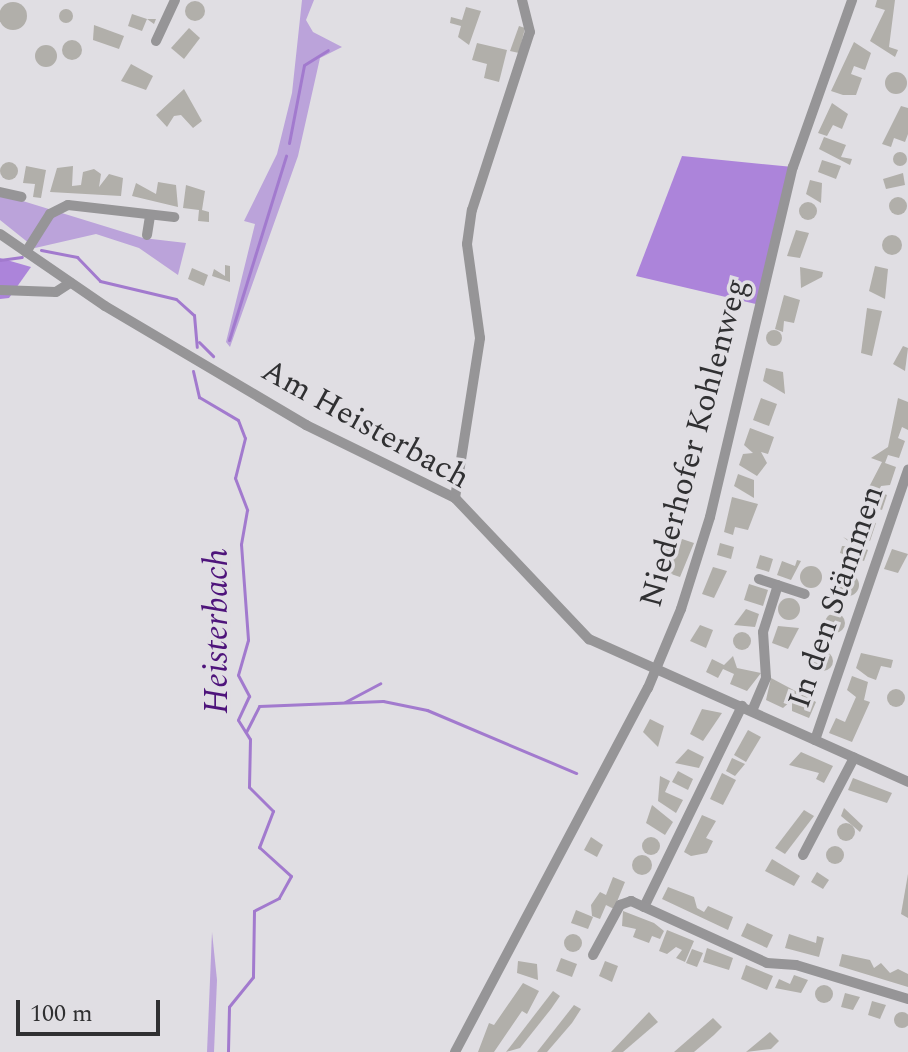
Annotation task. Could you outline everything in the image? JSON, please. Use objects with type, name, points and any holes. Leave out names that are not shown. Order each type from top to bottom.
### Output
[{"type":"street","points":[[156,41],[175,0]]},
{"type":"street","points":[[455,498],[480,338],[467,244],[530,32],[522,0]]},
{"type":"street","name":"Niederhofer Kohlenweg","points":[[455,1052],[656,669],[706,529],[802,135],[852,0]]},
{"type":"street","points":[[0,192],[21,197]]},
{"type":"street","points":[[26,252],[50,214],[68,205],[174,217]]},
{"type":"street","points":[[147,235],[150,215]]},
{"type":"street","name":"Am Heisterbach","points":[[0,234],[70,283],[306,425],[455,498],[575,627],[656,669],[908,782]]},
{"type":"street","points":[[0,290],[56,292],[70,283]]},
{"type":"street","name":"In den Stämmen","points":[[815,740],[908,470]]},
{"type":"street","points":[[759,579],[805,594]]},
{"type":"street","points":[[644,907],[747,708],[766,678],[763,632],[778,585]]},
{"type":"street","points":[[803,855],[854,758]]},
{"type":"street","points":[[593,955],[620,905],[631,901],[767,963],[796,965],[908,999]]},
{"type":"shaded area","points":[[302,0],[314,0],[306,20],[313,32],[342,47],[320,58],[298,156],[230,347],[226,342],[255,224],[244,221],[277,154],[292,93]]},
{"type":"shaded area","points":[[682,156],[793,167],[760,305],[636,276]]},
{"type":"shaded area","points":[[0,194],[143,238],[186,243],[178,275],[139,248],[96,234],[35,248],[0,220]]},
{"type":"shaded area","points":[[0,258],[31,267],[9,298],[0,299]]},
{"type":"shaded area","points":[[212,932],[217,980],[214,1052],[207,1052]]},
{"type":"building","points":[[877,0],[895,0],[889,47],[898,50],[895,57],[870,41],[885,10],[875,7]]},
{"type":"building","points":[[195,1],[202,4],[205,11],[202,18],[195,21],[188,18],[185,11],[188,4]]},
{"type":"building","points":[[13,2],[23,6],[27,16],[23,26],[13,30],[3,26],[-1,16],[3,6]]},
{"type":"building","points":[[466,7],[481,11],[469,45],[458,37],[461,26],[450,23],[451,17],[462,20]]},
{"type":"building","points":[[66,9],[73,16],[66,23],[59,16]]},
{"type":"building","points":[[132,14],[147,19],[142,31],[128,26]]},
{"type":"building","points":[[94,25],[124,36],[119,49],[93,40]]},
{"type":"building","points":[[519,26],[525,28],[519,53],[510,51]]},
{"type":"building","points":[[189,28],[200,38],[184,59],[171,48]]},
{"type":"building","points":[[72,40],[79,43],[82,50],[79,57],[72,60],[65,57],[62,50],[65,43]]},
{"type":"building","points":[[854,42],[871,53],[865,70],[854,66],[851,74],[862,78],[856,95],[831,91]]},
{"type":"building","points":[[477,43],[507,50],[499,82],[484,78],[487,64],[472,60]]},
{"type":"building","points":[[46,45],[57,56],[46,67],[35,56]]},
{"type":"building","points":[[131,64],[153,76],[146,90],[121,81]]},
{"type":"building","points":[[892,72],[900,72],[907,83],[900,94],[892,94],[885,87],[885,79]]},
{"type":"building","points":[[184,89],[202,121],[193,128],[181,115],[174,116],[167,127],[156,115]]},
{"type":"building","points":[[832,103],[848,114],[842,129],[833,125],[827,136],[818,133]]},
{"type":"building","points":[[901,106],[908,108],[905,142],[894,138],[891,147],[882,144]]},
{"type":"building","points":[[824,137],[846,145],[841,157],[852,159],[850,165],[819,149]]},
{"type":"building","points":[[900,152],[907,159],[900,166],[893,159]]},
{"type":"building","points":[[822,160],[841,166],[836,179],[818,172]]},
{"type":"building","points":[[9,162],[18,171],[9,180],[0,171]]},
{"type":"building","points":[[26,166],[46,170],[41,198],[33,197],[35,184],[23,183]]},
{"type":"building","points":[[73,166],[72,186],[81,185],[83,172],[94,169],[101,174],[99,187],[109,174],[123,178],[121,196],[50,192],[57,168]]},
{"type":"building","points":[[903,173],[905,185],[886,189],[883,179]]},
{"type":"building","points":[[810,180],[822,183],[821,203],[806,194]]},
{"type":"building","points":[[158,182],[176,185],[178,207],[132,196],[136,183],[156,194]]},
{"type":"building","points":[[186,185],[205,191],[202,210],[209,212],[209,222],[198,221],[199,210],[183,208]]},
{"type":"building","points":[[898,197],[907,206],[898,215],[889,206]]},
{"type":"building","points":[[808,202],[815,204],[815,218],[808,220],[801,218],[799,211],[801,204]]},
{"type":"building","points":[[796,230],[809,233],[800,258],[787,256]]},
{"type":"building","points":[[888,235],[896,235],[902,245],[896,255],[888,255],[882,249],[882,241]]},
{"type":"building","points":[[225,265],[230,266],[230,282],[212,276],[214,269],[225,276]]},
{"type":"building","points":[[875,266],[888,269],[885,299],[869,291]]},
{"type":"building","points":[[800,267],[823,272],[822,277],[801,288]]},
{"type":"building","points":[[192,268],[208,275],[204,286],[188,279]]},
{"type":"building","points":[[784,295],[800,300],[794,323],[784,321],[783,332],[775,329]]},
{"type":"building","points":[[867,308],[882,311],[872,356],[861,353]]},
{"type":"building","points":[[774,330],[780,332],[780,344],[774,346],[768,344],[766,338],[768,332]]},
{"type":"building","points":[[903,346],[908,348],[905,371],[893,364]]},
{"type":"building","points":[[766,368],[783,372],[785,394],[763,381]]},
{"type":"building","points":[[761,398],[777,404],[769,426],[753,420]]},
{"type":"building","points":[[898,398],[908,402],[908,430],[902,427],[898,438],[905,441],[899,458],[888,455],[885,463],[896,467],[890,485],[881,486],[879,492],[887,495],[882,510],[871,506],[875,491],[868,489],[882,462],[871,458],[888,447]]},
{"type":"building","points":[[750,428],[774,437],[768,454],[761,452],[767,463],[757,476],[739,465],[743,454],[753,453],[744,445]]},
{"type":"building","points":[[738,474],[754,480],[754,498],[734,486]]},
{"type":"building","points":[[732,497],[758,504],[748,530],[735,527],[733,535],[724,532]]},
{"type":"building","points":[[862,518],[876,523],[870,541],[856,536]]},
{"type":"building","points":[[843,537],[868,550],[864,561],[840,553],[842,546],[855,546]]},
{"type":"building","points":[[682,539],[694,543],[680,577],[668,573],[670,565],[662,562],[667,547],[678,550]]},
{"type":"building","points":[[720,543],[734,547],[731,559],[717,555]]},
{"type":"building","points":[[892,549],[908,554],[898,573],[884,569]]},
{"type":"building","points":[[760,555],[773,559],[769,572],[756,568]]},
{"type":"building","points":[[797,560],[801,561],[791,580],[777,575],[782,561],[795,566]]},
{"type":"building","points":[[811,566],[819,569],[822,577],[819,585],[811,588],[803,585],[800,577],[803,569]]},
{"type":"building","points":[[713,567],[727,571],[714,598],[702,594]]},
{"type":"building","points":[[848,574],[856,577],[859,585],[856,593],[848,596],[840,593],[837,585],[840,577]]},
{"type":"building","points":[[749,584],[768,590],[763,606],[744,600]]},
{"type":"building","points":[[789,598],[797,601],[800,609],[797,617],[789,620],[781,617],[778,609],[781,601]]},
{"type":"building","points":[[746,609],[759,614],[755,627],[734,625]]},
{"type":"building","points":[[831,613],[839,613],[845,623],[839,633],[831,633],[825,627],[825,619]]},
{"type":"building","points":[[700,625],[713,630],[706,648],[690,641]]},
{"type":"building","points":[[778,626],[799,628],[788,649],[772,643]]},
{"type":"building","points":[[742,632],[751,641],[742,650],[733,641]]},
{"type":"building","points":[[819,651],[827,651],[833,661],[827,671],[819,671],[813,665],[813,657]]},
{"type":"building","points":[[861,653],[893,660],[891,668],[881,666],[876,680],[868,677],[856,668]]},
{"type":"building","points":[[733,656],[737,668],[761,673],[747,691],[730,684],[734,674],[723,669],[718,678],[706,672],[712,659],[724,665]]},
{"type":"building","points":[[852,676],[868,682],[864,700],[870,702],[852,742],[829,733],[836,718],[845,722],[856,697],[847,690]]},
{"type":"building","points":[[771,678],[816,702],[809,718],[792,711],[792,700],[783,708],[766,700]]},
{"type":"building","points":[[896,689],[905,698],[896,707],[887,698]]},
{"type":"building","points":[[702,709],[722,713],[703,741],[690,734]]},
{"type":"building","points":[[650,719],[664,726],[658,747],[643,732]]},
{"type":"building","points":[[748,730],[761,737],[746,762],[734,755]]},
{"type":"building","points":[[688,749],[704,757],[699,768],[675,763]]},
{"type":"building","points":[[801,752],[833,766],[824,783],[816,779],[819,773],[789,765]]},
{"type":"building","points":[[732,758],[745,764],[735,776],[726,771]]},
{"type":"building","points":[[678,771],[693,779],[688,790],[672,782]]},
{"type":"building","points":[[722,773],[736,780],[723,805],[710,799]]},
{"type":"building","points":[[660,776],[670,781],[665,792],[683,800],[676,813],[658,801]]},
{"type":"building","points":[[853,778],[892,793],[887,803],[848,790]]},
{"type":"building","points":[[652,805],[673,822],[665,835],[646,823]]},
{"type":"building","points":[[844,808],[863,826],[860,832],[841,816]]},
{"type":"building","points":[[804,810],[814,816],[785,854],[775,848]]},
{"type":"building","points":[[702,815],[716,821],[706,838],[713,841],[707,853],[691,856],[684,852]]},
{"type":"building","points":[[846,823],[855,832],[846,841],[837,832]]},
{"type":"building","points":[[591,837],[603,845],[597,857],[584,850]]},
{"type":"building","points":[[647,837],[655,837],[660,846],[658,853],[647,855],[642,850],[642,842]]},
{"type":"building","points":[[835,846],[844,855],[835,864],[826,855]]},
{"type":"building","points":[[642,855],[649,858],[652,865],[649,872],[642,875],[635,872],[632,865],[635,858]]},
{"type":"building","points":[[772,859],[800,876],[794,886],[765,871]]},
{"type":"building","points":[[817,872],[829,880],[823,889],[811,882]]},
{"type":"building","points":[[908,874],[908,918],[901,914]]},
{"type":"building","points":[[613,877],[625,882],[614,909],[606,905],[600,919],[592,916],[591,905],[600,892],[606,895]]},
{"type":"building","points":[[668,887],[694,897],[697,908],[704,912],[708,906],[733,917],[728,930],[662,899]]},
{"type":"building","points":[[576,910],[593,917],[588,929],[571,923]]},
{"type":"building","points":[[623,911],[654,923],[664,931],[660,939],[652,936],[649,943],[633,937],[636,929],[622,926]]},
{"type":"building","points":[[747,923],[773,935],[767,948],[741,936]]},
{"type":"building","points":[[667,930],[694,941],[685,962],[676,958],[682,950],[676,947],[667,954],[659,951]]},
{"type":"building","points":[[573,934],[582,943],[573,952],[564,943]]},
{"type":"building","points":[[789,934],[816,943],[817,936],[824,938],[819,957],[785,948]]},
{"type":"building","points":[[707,948],[733,958],[729,970],[703,962]]},
{"type":"building","points":[[692,949],[703,953],[697,967],[686,963]]},
{"type":"building","points":[[842,954],[870,960],[874,968],[881,963],[890,973],[898,969],[908,974],[908,987],[839,966]]},
{"type":"building","points":[[561,958],[577,964],[572,977],[556,971]]},
{"type":"building","points":[[518,961],[537,964],[538,980],[517,973]]},
{"type":"building","points":[[605,961],[618,966],[612,982],[599,976]]},
{"type":"building","points":[[746,965],[773,976],[767,990],[741,979]]},
{"type":"building","points":[[794,975],[808,980],[801,993],[775,988],[779,979],[790,984]]},
{"type":"building","points":[[523,983],[539,991],[527,1014],[522,1011],[494,1052],[478,1052],[489,1023],[494,1025]]},
{"type":"building","points":[[824,985],[833,994],[824,1003],[815,994]]},
{"type":"building","points":[[553,991],[560,996],[551,1009],[520,1048],[506,1052]]},
{"type":"building","points":[[845,993],[860,997],[853,1010],[841,1007]]},
{"type":"building","points":[[872,1001],[886,1005],[880,1019],[868,1015]]},
{"type":"building","points":[[574,1005],[581,1009],[572,1023],[547,1052],[537,1052]]},
{"type":"building","points":[[649,1012],[658,1022],[623,1052],[611,1052]]},
{"type":"building","points":[[902,1012],[908,1014],[908,1026],[902,1028],[896,1026],[894,1020],[896,1014]]},
{"type":"building","points":[[713,1018],[722,1027],[714,1035],[694,1052],[674,1052]]},
{"type":"building","points":[[770,1032],[779,1041],[771,1049],[746,1052]]},
{"type":"waterway","points":[[289,143],[304,65],[328,50]]},
{"type":"waterway","points":[[229,340],[286,156]]},
{"type":"waterway","name":"Heisterbach","points":[[41,250],[77,257],[100,281],[176,299],[194,315],[197,347]]},
{"type":"waterway","name":"Heisterbach","points":[[0,260],[22,257]]},
{"type":"waterway","points":[[199,342],[213,356]]},
{"type":"waterway","name":"Heisterbach","points":[[193,371],[199,397],[238,420],[245,438],[235,478],[247,510],[241,544],[248,640],[238,675],[249,696],[238,720],[250,739],[249,787],[273,811],[259,847],[291,876],[279,898],[254,911],[253,977],[229,1007],[228,1052]]},
{"type":"waterway","points":[[345,702],[380,683]]},
{"type":"waterway","points":[[246,732],[259,706],[383,701],[427,710],[576,773]]}]
